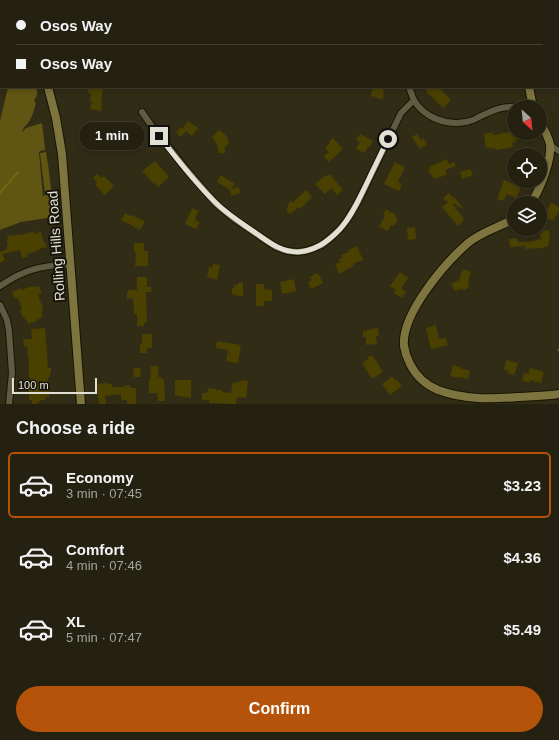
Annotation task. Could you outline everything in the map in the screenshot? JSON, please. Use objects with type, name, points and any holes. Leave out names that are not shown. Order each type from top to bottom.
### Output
[{"type":"street","name":"Rolling Hills Road","points":[[48,88],[56,118],[62,154],[81,404]]},
{"type":"street","points":[[409,88],[414,100],[422,110],[434,118],[452,123],[466,122],[501,107],[507,106]]},
{"type":"street","points":[[529,88],[532,100]]},
{"type":"street","points":[[142,112],[176,157],[216,204],[233,218],[276,247],[287,251],[297,252],[306,251],[322,245],[339,230],[347,220],[357,204],[401,113],[414,100]]},
{"type":"street","points":[[535,196],[541,185],[549,159],[550,145],[547,136]]},
{"type":"street","points":[[550,145],[559,151]]},
{"type":"street","points":[[507,222],[469,242],[438,274],[412,312],[407,324],[404,341],[407,357],[412,368],[424,382],[451,394],[489,399],[559,394]]},
{"type":"street","points":[[0,286],[25,271],[40,267],[70,264]]},
{"type":"street","points":[[0,305],[7,320],[9,330],[12,374],[10,404]]},
{"type":"shaded area","points":[[8,88],[36,88],[37,94],[34,101],[36,103],[30,120],[22,132],[26,128],[42,123],[45,150],[39,152],[43,197],[45,194],[40,153],[46,152],[54,217],[21,222],[0,230],[0,121]]},
{"type":"building","points":[[89,88],[103,88],[101,111],[90,109],[92,102],[90,102],[91,94],[88,93]]},
{"type":"building","points":[[372,88],[384,88],[383,99],[371,96]]},
{"type":"building","points":[[440,88],[451,100],[443,108],[430,95],[429,96],[426,90]]},
{"type":"building","points":[[188,121],[198,128],[192,136],[186,131],[181,137],[176,133],[180,127],[182,129]]},
{"type":"building","points":[[124,123],[126,127],[121,130],[128,140],[132,138],[134,142],[123,150],[112,135],[114,134],[111,129],[117,124],[118,126]]},
{"type":"building","points":[[220,130],[230,142],[225,147],[225,153],[218,153],[217,144],[212,137]]},
{"type":"building","points":[[493,132],[493,135],[507,132],[507,140],[515,140],[516,142],[512,143],[513,147],[496,150],[495,148],[486,148],[484,134]]},
{"type":"building","points":[[360,134],[373,141],[370,147],[368,146],[365,153],[356,149],[360,142],[356,140]]},
{"type":"building","points":[[417,134],[421,140],[424,139],[427,144],[420,149],[412,137]]},
{"type":"building","points":[[333,138],[343,149],[329,162],[324,156],[329,152],[325,148]]},
{"type":"building","points":[[447,159],[449,164],[454,162],[456,166],[445,170],[447,175],[433,179],[432,174],[430,175],[428,170],[430,169],[429,167]]},
{"type":"building","points":[[155,161],[169,177],[158,187],[142,171]]},
{"type":"building","points":[[395,162],[405,167],[398,182],[402,184],[399,191],[384,184]]},
{"type":"building","points":[[470,169],[473,175],[462,179],[460,172]]},
{"type":"building","points":[[97,174],[102,178],[104,176],[114,186],[105,195],[95,185],[97,183],[93,178]]},
{"type":"building","points":[[330,174],[343,190],[337,195],[331,188],[325,194],[315,184],[326,175],[327,176]]},
{"type":"building","points":[[221,175],[235,184],[231,189],[239,187],[240,193],[231,196],[230,190],[217,182]]},
{"type":"building","points":[[504,180],[507,181],[507,188],[521,188],[517,196],[507,194],[503,201],[497,199]]},
{"type":"building","points":[[306,190],[312,197],[300,209],[299,207],[290,214],[286,210],[288,204],[291,201],[292,203]]},
{"type":"building","points":[[449,193],[464,209],[452,203],[464,220],[458,226],[442,207],[448,202],[443,198]]},
{"type":"building","points":[[551,202],[559,207],[559,211],[553,221],[547,218],[547,210]]},
{"type":"building","points":[[192,208],[198,211],[195,220],[200,222],[196,229],[185,224]]},
{"type":"building","points":[[386,209],[396,215],[395,217],[398,219],[394,226],[391,225],[388,231],[379,227],[385,216],[383,215]]},
{"type":"building","points":[[125,213],[145,221],[140,230],[121,220]]},
{"type":"building","points":[[415,227],[416,239],[408,240],[407,228]]},
{"type":"building","points":[[547,230],[549,230],[550,237],[547,247],[525,249],[525,246],[510,247],[509,239],[517,238],[518,242],[535,241],[541,239],[540,236],[547,236]]},
{"type":"building","points":[[34,231],[34,234],[41,232],[44,243],[45,242],[47,247],[27,254],[28,257],[22,258],[20,250],[2,254],[5,260],[0,263],[0,251],[1,252],[7,249],[7,236],[22,235]]},
{"type":"building","points":[[134,243],[144,243],[144,251],[148,251],[148,266],[135,266],[136,252],[134,252]]},
{"type":"building","points":[[357,246],[363,260],[353,264],[354,266],[339,274],[335,264],[340,262],[339,259],[342,258],[341,255],[349,252],[348,250]]},
{"type":"building","points":[[213,264],[220,265],[217,280],[207,277],[209,267],[212,268]]},
{"type":"building","points":[[463,269],[471,272],[468,281],[468,288],[455,291],[451,284],[459,280]]},
{"type":"building","points":[[400,272],[408,278],[401,288],[406,292],[402,298],[394,293],[396,290],[390,286]]},
{"type":"building","points":[[318,273],[323,283],[311,289],[308,282],[312,280],[310,277]]},
{"type":"building","points":[[137,277],[147,277],[147,287],[151,287],[152,292],[146,292],[147,323],[144,322],[144,326],[137,326],[137,314],[134,314],[133,298],[127,299],[128,290],[137,290]]},
{"type":"building","points":[[294,279],[296,291],[282,294],[280,282]]},
{"type":"building","points":[[238,283],[243,283],[243,296],[232,294],[232,288],[234,288],[234,285],[238,285]]},
{"type":"building","points":[[256,284],[264,284],[264,289],[272,290],[272,301],[264,301],[264,306],[256,306]]},
{"type":"building","points":[[31,286],[39,286],[42,293],[38,294],[43,308],[43,312],[41,313],[43,317],[28,324],[27,320],[23,318],[20,310],[22,309],[18,298],[15,299],[12,292]]},
{"type":"building","points":[[436,325],[439,339],[446,338],[448,345],[431,349],[426,328]]},
{"type":"building","points":[[45,328],[48,368],[51,368],[50,377],[48,377],[48,390],[50,390],[49,397],[46,397],[46,400],[40,400],[37,404],[32,404],[32,400],[29,400],[31,378],[29,378],[29,358],[27,346],[24,346],[23,339],[32,339],[31,329]]},
{"type":"building","points":[[378,328],[379,336],[376,336],[377,344],[366,345],[366,337],[363,337],[363,331]]},
{"type":"building","points":[[142,334],[152,334],[152,348],[147,348],[147,353],[140,353]]},
{"type":"building","points":[[217,341],[241,345],[238,363],[226,361],[228,350],[216,348]]},
{"type":"building","points":[[371,355],[383,372],[372,379],[362,363]]},
{"type":"building","points":[[506,360],[518,363],[514,375],[507,373],[508,370],[504,370]]},
{"type":"building","points":[[453,365],[470,371],[468,379],[450,376]]},
{"type":"building","points":[[151,366],[159,366],[158,377],[164,379],[165,401],[158,401],[157,393],[149,393]]},
{"type":"building","points":[[133,368],[140,368],[141,377],[134,377]]},
{"type":"building","points":[[530,368],[544,372],[541,383],[530,380],[529,383],[522,380],[524,373],[528,374]]},
{"type":"building","points":[[393,377],[396,381],[397,380],[402,386],[390,395],[382,384]]},
{"type":"building","points":[[175,380],[191,380],[191,398],[175,396]]},
{"type":"building","points":[[241,380],[248,381],[246,398],[237,397],[236,404],[209,403],[209,400],[202,400],[202,393],[207,393],[208,388],[231,393],[233,382],[241,382]]},
{"type":"building","points":[[97,384],[112,384],[112,387],[124,387],[130,385],[130,388],[136,388],[136,404],[127,404],[127,400],[121,400],[121,394],[105,396],[106,404],[99,404]]},
{"type":"waterway","points":[[0,193],[18,172]]},
{"type":"route","points":[[159,136],[201,188],[216,204],[233,218],[276,247],[287,251],[297,252],[306,251],[322,245],[339,230],[357,204],[388,139]]}]
